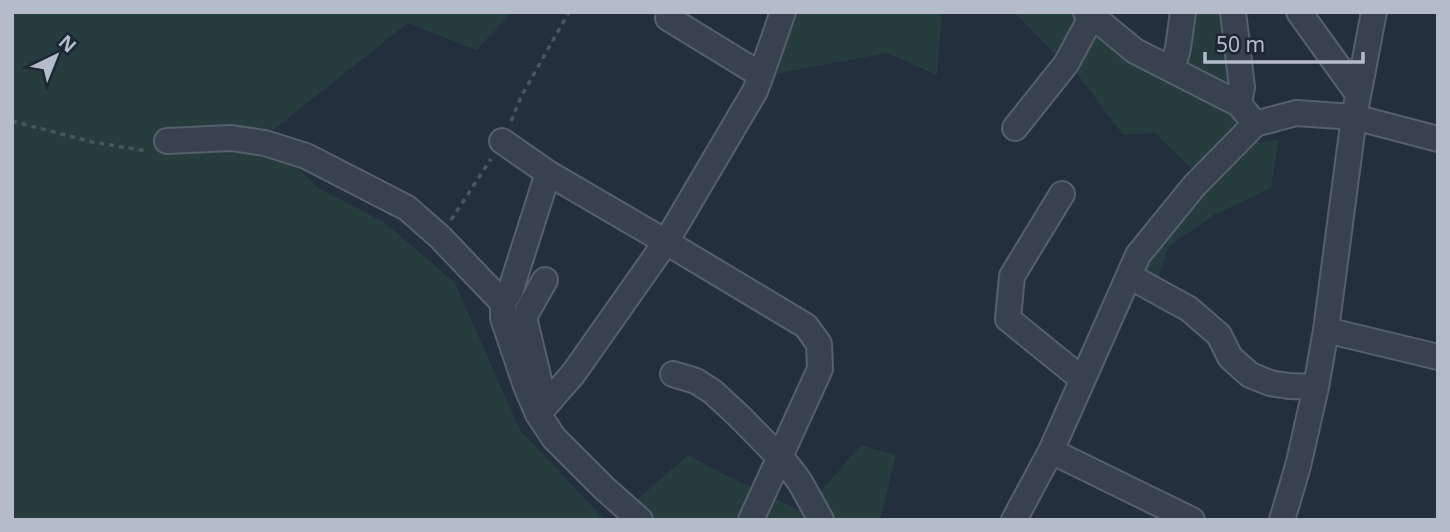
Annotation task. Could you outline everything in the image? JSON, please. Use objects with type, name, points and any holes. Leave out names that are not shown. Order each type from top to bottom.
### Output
[{"type":"street","points":[[535,407],[573,374],[666,242],[755,91],[783,12]]},
{"type":"street","points":[[1172,70],[1183,12]]},
{"type":"street","points":[[1233,12],[1242,87],[1239,104]]},
{"type":"street","points":[[1298,12],[1356,106]]},
{"type":"street","points":[[1282,520],[1298,466],[1316,387],[1356,106],[1374,12]]},
{"type":"street","points":[[1015,128],[1066,64],[1089,14],[1135,51],[1239,104],[1255,124]]},
{"type":"street","points":[[668,18],[697,22],[761,75]]},
{"type":"street","points":[[1014,520],[1051,451],[1138,255],[1194,186],[1255,124],[1296,113],[1356,106],[1438,139]]},
{"type":"street","points":[[167,141],[231,138],[265,144],[306,156],[407,208],[507,297]]},
{"type":"street","points":[[502,141],[548,173],[806,326],[819,344],[820,369],[751,520]]},
{"type":"street","points":[[548,173],[507,297],[503,318],[526,386],[554,438],[640,520]]},
{"type":"street","points":[[1062,194],[1012,276],[1008,319],[1082,379]]},
{"type":"street","points":[[485,262],[507,297]]},
{"type":"street","points":[[1129,276],[1188,309],[1219,335],[1230,357],[1250,375],[1270,383],[1316,387]]},
{"type":"street","points":[[535,407],[541,385],[524,317],[545,280]]},
{"type":"street","points":[[1326,330],[1438,357]]},
{"type":"street","points":[[673,374],[696,381],[713,392],[779,457],[800,482],[821,520]]},
{"type":"street","points":[[1051,451],[1192,520]]},
{"type":"green space","points":[[12,12],[513,12],[476,50],[408,23],[263,138],[320,189],[384,222],[455,283],[520,430],[605,520],[12,520]]},
{"type":"green space","points":[[798,12],[942,12],[937,75],[887,53],[775,74]]},
{"type":"green space","points":[[1014,12],[1074,12],[1079,15],[1055,54]]},
{"type":"green space","points":[[1188,12],[1227,12],[1238,123],[1260,143],[1279,139],[1271,188],[1216,214],[1169,246],[1157,280],[1140,271],[1207,184],[1155,133],[1123,135],[1073,68],[1097,30],[1173,77]]},
{"type":"green space","points":[[861,445],[896,455],[880,520],[614,520],[688,455],[803,512]]}]
